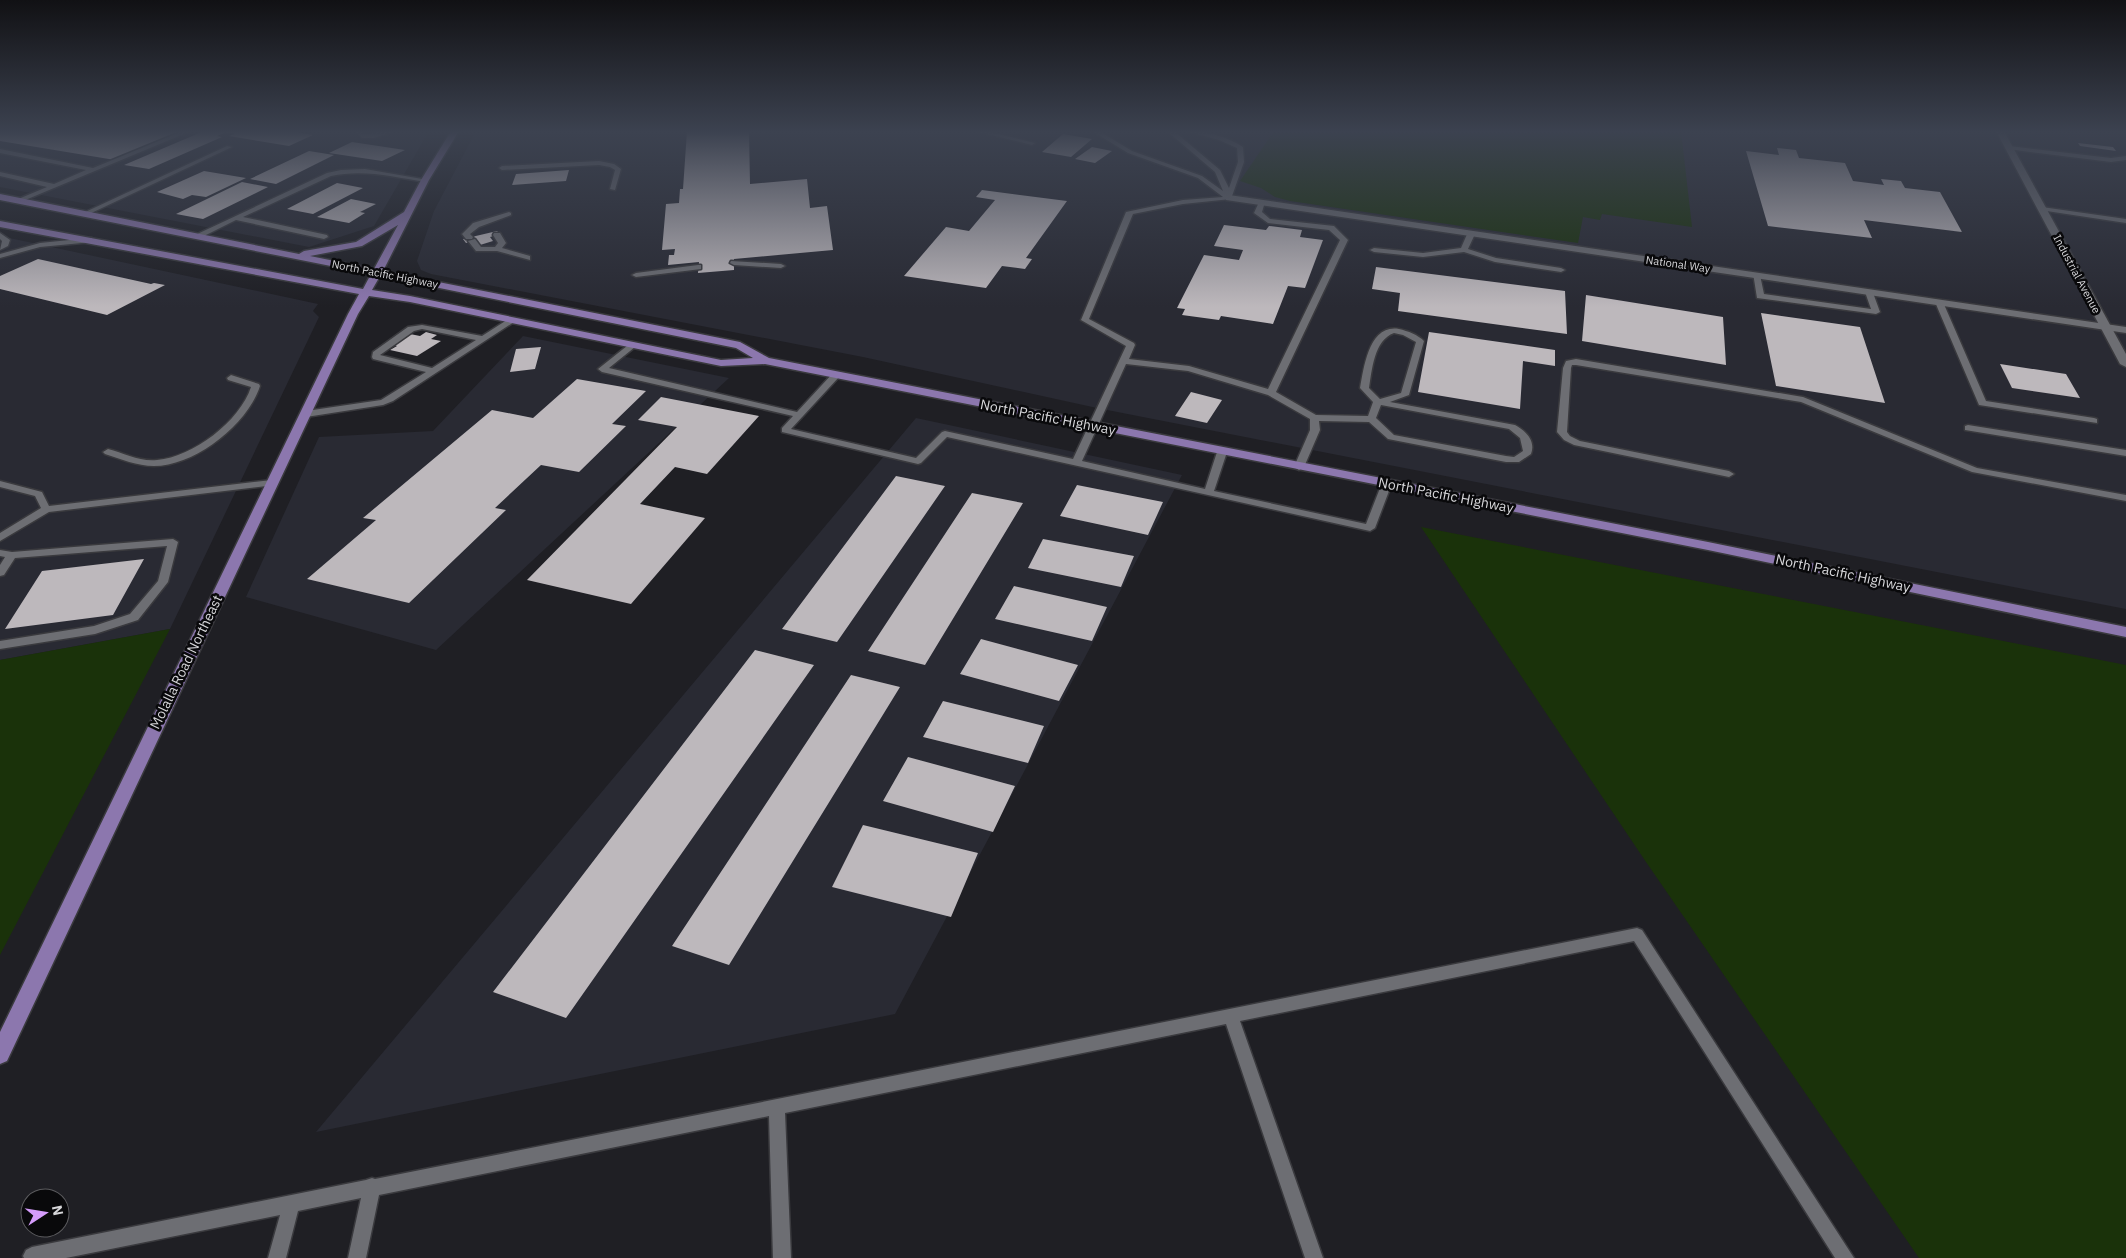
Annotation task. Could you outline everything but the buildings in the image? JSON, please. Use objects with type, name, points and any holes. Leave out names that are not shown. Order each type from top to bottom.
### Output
[{"type":"main road","name":"Molalla Road Northeast","points":[[0,1054],[353,314],[420,190]]},
{"type":"main road","name":"North Pacific Highway","points":[[0,197],[740,345],[765,361]]},
{"type":"main road","points":[[290,255],[359,244],[378,234],[410,212]]},
{"type":"main road","name":"North Pacific Highway","points":[[0,224],[512,320],[722,363],[765,361],[1708,546],[2126,632]]},
{"type":"main road","points":[[632,345],[652,328]]},
{"type":"street","name":"Industrial Avenue","points":[[2032,190],[2126,364]]},
{"type":"street","name":"National Way","points":[[1229,198],[2126,330]]},
{"type":"lane","points":[[18,201],[45,190]]},
{"type":"lane","points":[[85,214],[138,190]]},
{"type":"lane","points":[[197,236],[296,190]]},
{"type":"lane","points":[[1218,190],[1229,198]]},
{"type":"lane","points":[[1226,190],[1229,198]]},
{"type":"lane","points":[[1229,198],[1232,190]]},
{"type":"lane","points":[[1076,463],[1091,426],[1130,345],[1085,320],[1130,212],[1183,202],[1229,198]]},
{"type":"lane","points":[[1262,202],[1258,214],[1268,221],[1331,228],[1344,240],[1272,393]]},
{"type":"lane","points":[[2042,209],[2126,221]]},
{"type":"lane","points":[[509,214],[476,225],[466,234],[479,249],[497,250],[526,258]]},
{"type":"lane","points":[[1331,228],[1338,214]]},
{"type":"lane","points":[[236,218],[324,237]]},
{"type":"lane","points":[[476,225],[491,227],[502,243],[497,250]]},
{"type":"lane","points":[[1464,250],[1471,234]]},
{"type":"lane","points":[[0,235],[6,240],[0,248]]},
{"type":"lane","points":[[0,256],[40,245],[89,240]]},
{"type":"lane","points":[[1374,250],[1423,255],[1464,250],[1495,260],[1562,270]]},
{"type":"lane","points":[[734,263],[781,266]]},
{"type":"lane","points":[[636,275],[698,266]]},
{"type":"lane","points":[[1756,275],[1760,296],[1876,312],[1869,292]]},
{"type":"lane","points":[[1939,302],[1982,403],[2094,421]]},
{"type":"lane","points":[[306,414],[383,402],[512,320]]},
{"type":"lane","points":[[433,371],[376,357],[378,351],[416,327],[483,339]]},
{"type":"lane","points":[[1123,361],[1189,369],[1272,393],[1314,418],[1371,419],[1391,436],[1506,459],[1516,460],[1528,452],[1527,440],[1521,432],[1512,426],[1378,402],[1364,388],[1376,342],[1384,332],[1392,330],[1404,332],[1420,341],[1405,395],[1378,402]]},
{"type":"lane","points":[[632,345],[602,369],[799,415]]},
{"type":"lane","points":[[1729,474],[1577,442],[1567,438],[1562,432],[1569,363],[1576,362],[1804,400],[1975,470],[2126,498]]},
{"type":"lane","points":[[836,375],[785,430],[918,461],[945,434],[1370,528],[1387,484]]},
{"type":"lane","points":[[108,452],[155,463],[170,460],[192,451],[233,424],[255,396],[256,386],[231,378]]},
{"type":"lane","points":[[1371,419],[1378,402]]},
{"type":"lane","points":[[1300,467],[1315,430],[1314,418]]},
{"type":"lane","points":[[1968,428],[2126,453]]},
{"type":"lane","points":[[1209,492],[1222,452]]},
{"type":"lane","points":[[0,538],[46,509],[272,483]]},
{"type":"lane","points":[[0,484],[38,494],[46,509]]},
{"type":"lane","points":[[0,553],[12,556],[173,542],[163,582],[134,617],[96,630],[0,645]]},
{"type":"lane","points":[[0,573],[12,556]]},
{"type":"lane","points":[[32,1256],[372,1186],[778,1107],[1637,934],[1846,1258]]},
{"type":"lane","points":[[1231,1016],[1314,1258]]},
{"type":"lane","points":[[778,1107],[782,1258]]},
{"type":"lane","points":[[357,1258],[372,1186]]},
{"type":"lane","points":[[277,1258],[291,1204]]},
{"type":"shaded area","points":[[14,190],[395,190],[374,226],[309,247]]},
{"type":"shaded area","points":[[445,190],[2126,190],[2126,609],[1097,408],[863,357],[431,274],[421,270],[417,261],[434,211]]},
{"type":"shaded area","points":[[0,236],[318,304],[313,311],[319,317],[170,629],[0,660]]},
{"type":"shaded area","points":[[523,336],[729,378],[436,650],[246,597],[319,437],[433,431]]},
{"type":"shaded area","points":[[916,418],[1182,475],[895,1014],[316,1132]]},
{"type":"green space","points":[[1264,190],[1688,190],[1692,227],[1602,214],[1600,220],[1583,217],[1578,243],[1290,201],[1275,197]]},
{"type":"green space","points":[[1421,527],[2126,665],[2126,1258],[1919,1258],[1646,862]]},
{"type":"green space","points":[[170,629],[0,955],[0,660]]}]
